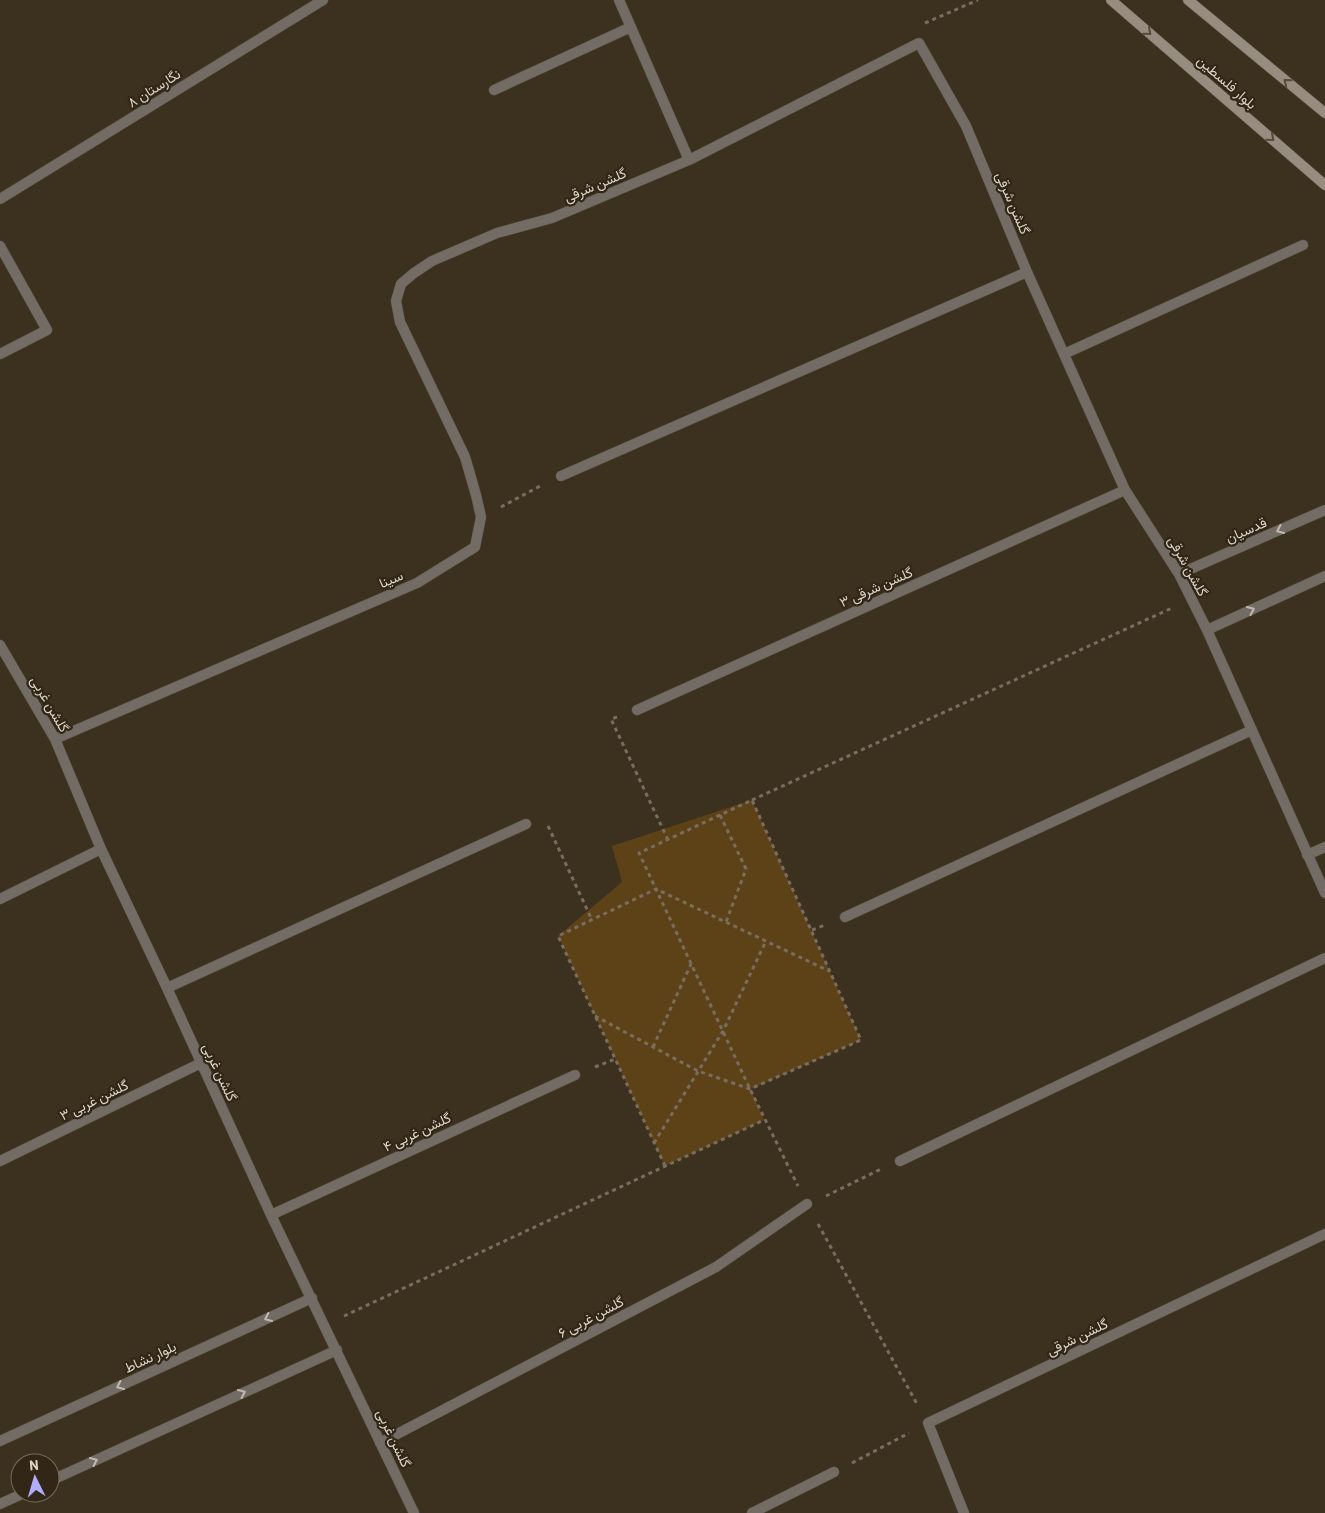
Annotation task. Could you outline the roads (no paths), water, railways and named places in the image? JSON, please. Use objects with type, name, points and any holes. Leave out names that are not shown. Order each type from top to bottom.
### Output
[{"type":"main road","name":"بلوار فلسطین","points":[[1111,0],[1325,184]]},
{"type":"main road","points":[[1188,0],[1325,113]]},
{"type":"street","name":"نگارستان ۸","points":[[0,199],[323,0]]},
{"type":"street","points":[[619,0],[689,160]]},
{"type":"street","points":[[494,90],[631,27]]},
{"type":"street","name":"گلشن شرقی","points":[[401,284],[432,261],[473,243],[497,233],[552,218],[689,160],[919,43],[966,126],[1027,272],[1126,490],[1179,574],[1207,630],[1325,893]]},
{"type":"street","points":[[1064,354],[1303,244]]},
{"type":"street","points":[[0,246],[47,330],[0,354]]},
{"type":"street","points":[[561,476],[1027,272]]},
{"type":"street","name":"سینا","points":[[55,739],[417,582],[475,547],[481,517],[476,495],[464,457],[400,322],[396,301],[401,284]]},
{"type":"street","name":"گلشن شرقی ۳","points":[[637,710],[1126,490]]},
{"type":"street","name":"قدسیان","points":[[1179,574],[1325,510]]},
{"type":"street","points":[[1207,630],[1325,576]]},
{"type":"street","name":"گلشن غربی","points":[[0,645],[55,739],[101,849],[271,1215],[414,1513]]},
{"type":"street","points":[[845,917],[1252,730]]},
{"type":"street","points":[[167,988],[526,824]]},
{"type":"street","points":[[1307,855],[1325,847]]},
{"type":"street","points":[[0,899],[101,849]]},
{"type":"street","points":[[900,1161],[1325,958]]},
{"type":"street","name":"گلشن غربی ۳","points":[[0,1161],[201,1063]]},
{"type":"street","name":"گلشن غربی ۴","points":[[271,1215],[575,1075]]},
{"type":"street","name":"گلشن غربی ۶","points":[[380,1443],[716,1267],[807,1204]]},
{"type":"street","name":"گلشن شرقی","points":[[964,1513],[928,1424],[1325,1234]]},
{"type":"street","name":"بلوار نشاط","points":[[0,1441],[312,1298]]},
{"type":"street","points":[[60,1476],[337,1350]]},
{"type":"street","points":[[752,1513],[834,1472]]}]
